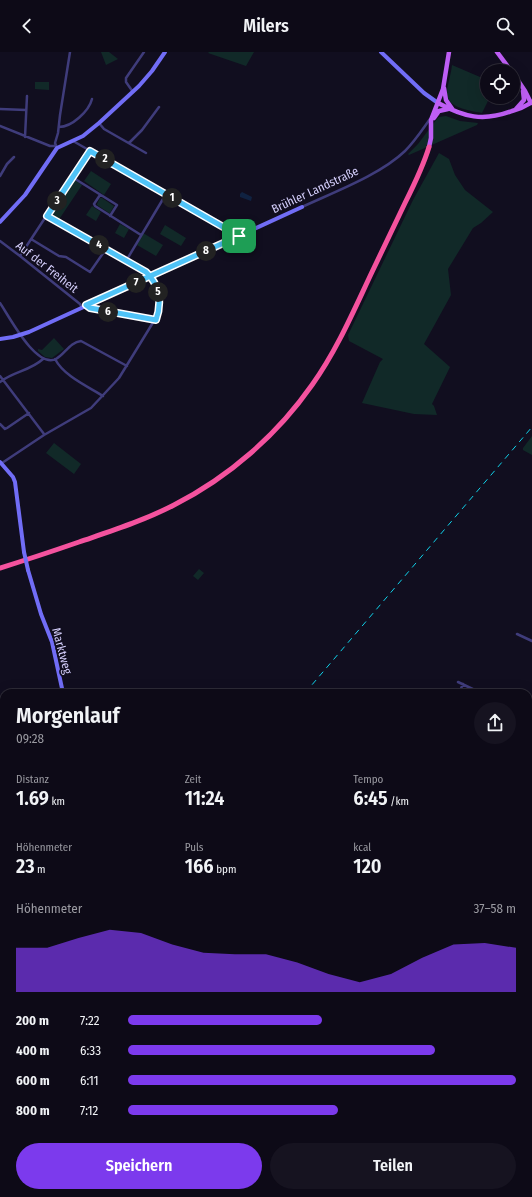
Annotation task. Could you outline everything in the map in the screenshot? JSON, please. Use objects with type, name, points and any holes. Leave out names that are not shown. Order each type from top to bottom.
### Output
[{"type":"highway","points":[[0,568],[154,515],[195,493],[224,474],[243,459],[278,426],[306,392],[330,357],[349,321],[413,187],[426,156],[428,147]]},
{"type":"main road","points":[[449,52],[444,84],[445,99],[454,112]]},
{"type":"main road","points":[[497,52],[506,64]]},
{"type":"main road","points":[[438,103],[454,112],[470,116],[497,116],[514,111],[532,103],[520,83]]},
{"type":"main road","name":"Brühler Landstraße","points":[[431,117],[438,103],[444,84]]},
{"type":"main road","points":[[522,86],[532,98]]},
{"type":"main road","points":[[514,111],[524,100],[522,86]]},
{"type":"main road","points":[[430,125],[438,112],[448,108]]},
{"type":"main road","points":[[428,147],[431,138],[431,117]]},
{"type":"street","points":[[56,147],[55,143],[59,127],[70,52]]},
{"type":"street","points":[[133,92],[126,82],[126,78],[144,52]]},
{"type":"street","points":[[0,222],[25,195],[56,147],[83,136],[99,123],[133,92],[152,71],[165,52]]},
{"type":"street","points":[[381,52],[424,93],[438,103]]},
{"type":"street","points":[[25,137],[27,96]]},
{"type":"street","points":[[59,127],[65,126],[74,121],[89,108],[92,99]]},
{"type":"street","points":[[129,143],[142,130],[159,107]]},
{"type":"street","points":[[0,110],[26,110]]},
{"type":"street","name":"Brühler Landstraße","points":[[0,339],[20,335],[82,308],[376,172],[390,164],[405,151],[431,117]]},
{"type":"street","points":[[99,123],[104,128],[146,153]]},
{"type":"street","points":[[0,126],[25,137],[56,147]]},
{"type":"street","points":[[73,141],[239,236]]},
{"type":"street","points":[[20,256],[90,151]]},
{"type":"street","points":[[0,176],[7,164],[14,157]]},
{"type":"street","points":[[72,177],[117,205],[110,216]]},
{"type":"street","points":[[126,261],[166,194]]},
{"type":"street","points":[[100,195],[94,205],[141,234]]},
{"type":"street","points":[[0,463],[44,434],[90,408],[103,396],[119,378],[156,320],[160,299],[151,276],[146,272],[47,216]]},
{"type":"street","points":[[32,239],[58,256],[66,257],[90,272],[106,249]]},
{"type":"street","name":"Auf der Freiheit","points":[[0,242],[80,304],[82,308]]},
{"type":"street","points":[[0,303],[20,335],[43,359],[55,359],[74,343],[81,342],[127,366]]},
{"type":"street","points":[[86,305],[90,308],[156,320]]},
{"type":"street","points":[[0,382],[27,368],[35,366],[43,359]]},
{"type":"street","points":[[55,359],[60,366],[73,377],[103,396]]},
{"type":"street","points":[[0,376],[44,434]]},
{"type":"street","points":[[0,424],[5,429],[29,413]]},
{"type":"street","name":"Marktweg","points":[[0,463],[13,477],[28,570],[41,614],[52,642],[62,689]]},
{"type":"street","points":[[517,634],[532,641]]},
{"type":"street","points":[[458,682],[473,689]]},
{"type":"street","points":[[461,689],[463,684]]},
{"type":"green space","points":[[101,52],[109,52],[118,59],[106,65]]},
{"type":"green space","points":[[254,52],[246,66],[208,53]]},
{"type":"green space","points":[[452,65],[480,77],[480,104],[486,104],[482,113],[467,110],[451,103],[448,99],[447,91]]},
{"type":"green space","points":[[35,82],[49,82],[49,90],[35,89]]},
{"type":"green space","points":[[446,116],[460,121],[478,123],[477,125],[409,155],[408,154],[418,144],[436,120],[439,117]]},
{"type":"green space","points":[[439,153],[449,159],[455,175],[465,190],[493,212],[473,228],[448,269],[451,295],[424,344],[450,367],[432,404],[437,415],[414,414],[362,403],[380,362],[383,359],[349,341],[348,335],[413,200]]},
{"type":"green space","points":[[91,171],[111,184],[104,195],[84,181]]},
{"type":"green space","points":[[74,179],[82,185],[58,221],[50,216],[50,213],[71,180]]},
{"type":"green space","points":[[100,198],[114,206],[110,213],[97,205]]},
{"type":"green space","points":[[92,206],[101,212],[96,221],[86,215]]},
{"type":"green space","points":[[120,224],[129,229],[124,238],[115,233]]},
{"type":"green space","points":[[165,225],[186,238],[181,246],[160,234]]},
{"type":"green space","points":[[143,233],[163,245],[156,256],[137,245]]},
{"type":"green space","points":[[54,338],[64,349],[52,358],[45,357],[38,351],[38,349],[42,350]]},
{"type":"green space","points":[[532,436],[532,455],[523,450],[523,448]]},
{"type":"green space","points":[[54,443],[81,464],[74,474],[46,453]]},
{"type":"green space","points":[[199,569],[204,573],[198,580],[193,576]]},
{"type":"water","points":[[242,192],[252,197],[251,201],[240,197]]},
{"type":"railway","points":[[308,689],[532,427]]},
{"type":"route","points":[[239,236],[90,151],[47,216],[151,276],[160,296],[156,320],[90,308],[86,305],[134,284],[151,276],[239,236]]}]
